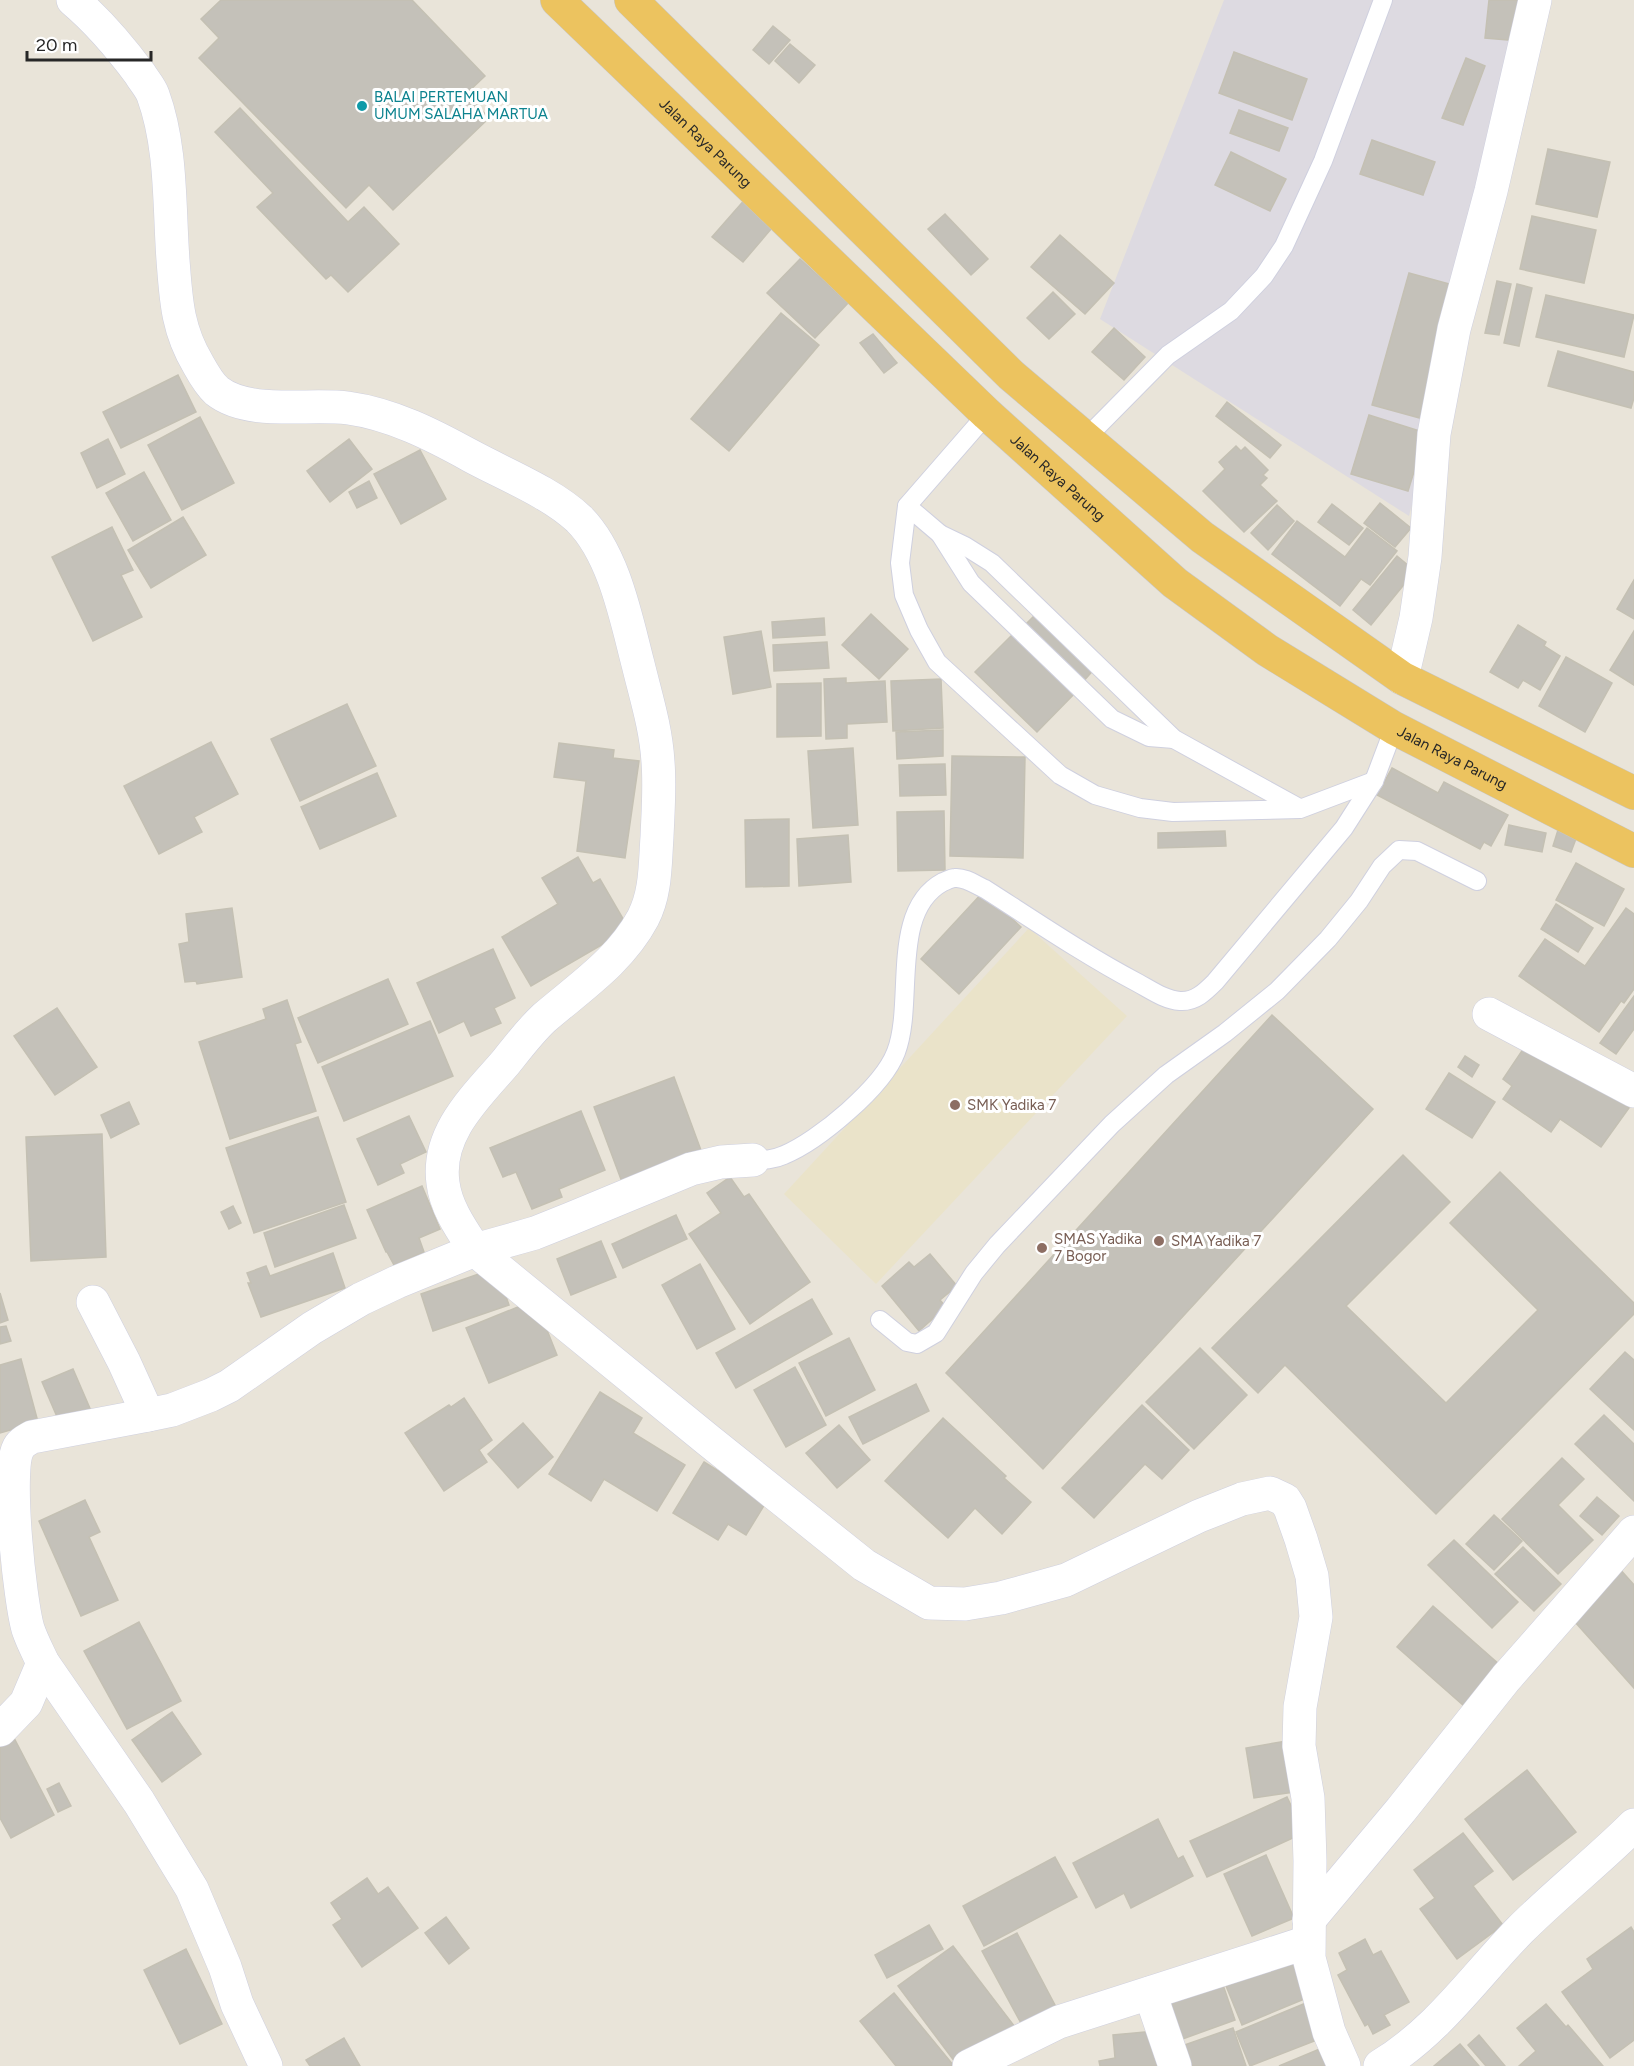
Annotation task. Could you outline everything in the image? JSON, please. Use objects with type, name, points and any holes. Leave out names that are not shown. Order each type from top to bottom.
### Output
[{"type":"highway","name":"Jalan Raya Parung","points":[[557,0],[987,414],[1175,583],[1267,650],[1394,728],[1634,851]]},
{"type":"highway","points":[[631,0],[1011,375],[1202,537],[1402,678],[1634,793]]},
{"type":"highway","points":[[987,414],[1011,375]]},
{"type":"highway","points":[[1394,728],[1402,678]]},
{"type":"street","points":[[73,0],[93,17],[152,91],[161,125],[167,163],[177,314],[192,354],[216,390],[231,399],[261,406],[349,408],[394,420],[442,440],[559,503],[580,520],[593,536],[606,558],[624,612],[657,737],[660,779],[654,888],[646,913],[629,941],[605,968],[540,1022],[464,1112],[448,1138],[443,1156],[442,1181],[446,1198],[457,1222],[475,1250],[708,1440],[864,1565],[929,1603],[965,1604],[1001,1598],[1066,1580],[1199,1516],[1242,1498],[1270,1493],[1285,1500],[1290,1508],[1312,1576],[1316,1617],[1300,1707],[1299,1746],[1308,1798],[1309,1958],[1329,2032],[1344,2066]]},
{"type":"street","points":[[1402,678],[1416,618],[1425,557],[1434,434],[1445,373],[1454,329],[1491,191],[1534,0]]},
{"type":"street","points":[[1490,1014],[1634,1091]]},
{"type":"street","points":[[266,2066],[237,2004],[225,1967],[192,1889],[139,1802],[43,1663],[28,1629],[20,1591],[13,1470],[9,1445],[22,1443],[32,1437],[172,1410],[229,1386],[304,1333],[397,1282],[475,1250],[535,1233],[691,1169],[721,1162],[753,1160]]},
{"type":"street","points":[[93,1302],[148,1415]]},
{"type":"street","points":[[969,2066],[1059,2022],[1150,1993],[1309,1931],[1506,1678],[1634,1532]]},
{"type":"street","points":[[0,1730],[26,1703],[43,1663]]},
{"type":"street","points":[[1380,2066],[1406,2049],[1444,2016],[1521,1930],[1634,1825]]},
{"type":"street","points":[[1150,1993],[1175,2066]]},
{"type":"lane","points":[[1086,438],[1168,355],[1231,311],[1264,276],[1284,246],[1323,161],[1383,0]]},
{"type":"lane","points":[[987,414],[907,506],[900,563],[904,595],[919,630],[937,662],[1060,776],[1095,795],[1140,808],[1173,812],[1300,809],[1374,781]]},
{"type":"lane","points":[[907,506],[940,534],[992,563],[1174,739],[1300,809]]},
{"type":"lane","points":[[940,534],[971,583],[1112,720],[1149,737],[1174,739]]},
{"type":"lane","points":[[753,1160],[768,1160],[797,1149],[841,1117],[881,1077],[897,1050],[908,942],[916,914],[926,894],[936,886],[957,877],[967,880],[985,889],[1105,966],[1165,997],[1188,1001],[1203,994],[1215,982],[1344,828],[1374,781],[1394,728]]},
{"type":"lane","points":[[880,1320],[907,1342],[917,1344],[936,1332],[974,1273],[997,1245],[1112,1124],[1166,1075],[1225,1033],[1276,991],[1328,939],[1359,901],[1382,866],[1400,850],[1417,851],[1478,881]]},
{"type":"shaded area","points":[[1224,0],[1540,0],[1409,516],[1100,319]]},
{"type":"shaded area","name":"SMK Yadika 7","points":[[1029,928],[1127,1016],[876,1284],[784,1194]]},
{"type":"building","name":"BALAI PERTEMUAN UMUM SALAHA MARTUA","points":[[221,0],[412,0],[485,76],[466,94],[489,118],[393,210],[369,185],[346,208],[199,58],[219,38],[201,19]]},
{"type":"building","points":[[1489,0],[1524,0],[1519,41],[1485,38]]},
{"type":"building","points":[[773,26],[790,40],[769,64],[753,50]]},
{"type":"building","points":[[790,44],[815,65],[799,83],[775,61]]},
{"type":"building","points":[[1234,52],[1307,79],[1292,120],[1219,93]]},
{"type":"building","points":[[1466,58],[1485,66],[1463,125],[1442,118]]},
{"type":"building","points":[[240,108],[348,222],[364,207],[399,244],[348,292],[331,275],[326,279],[257,207],[273,193],[215,132]]},
{"type":"building","points":[[1239,110],[1288,128],[1279,151],[1230,133]]},
{"type":"building","points":[[1372,140],[1435,162],[1423,195],[1360,174]]},
{"type":"building","points":[[1548,149],[1610,162],[1597,217],[1536,204]]},
{"type":"building","points":[[1231,152],[1286,179],[1270,211],[1215,185]]},
{"type":"building","points":[[747,197],[777,222],[743,262],[712,237]]},
{"type":"building","points":[[945,214],[988,259],[971,275],[928,229]]},
{"type":"building","points":[[1532,216],[1596,230],[1584,283],[1520,269]]},
{"type":"building","points":[[1060,235],[1114,283],[1085,314],[1031,267]]},
{"type":"building","points":[[800,259],[848,303],[815,338],[767,293]]},
{"type":"building","points":[[1409,273],[1464,288],[1427,420],[1372,405]]},
{"type":"building","points":[[1497,281],[1511,284],[1499,335],[1485,333]]},
{"type":"building","points":[[1517,284],[1532,288],[1519,346],[1504,343]]},
{"type":"building","points":[[1053,292],[1075,314],[1049,339],[1027,318]]},
{"type":"building","points":[[1546,295],[1634,315],[1624,357],[1536,337]]},
{"type":"building","points":[[781,313],[819,345],[729,451],[691,419]]},
{"type":"building","points":[[1114,328],[1145,357],[1124,380],[1092,352]]},
{"type":"building","points":[[873,334],[897,363],[884,373],[860,343]]},
{"type":"building","points":[[1558,351],[1634,372],[1634,398],[1631,408],[1548,386]]},
{"type":"building","points":[[178,375],[196,412],[121,448],[103,412]]},
{"type":"building","points":[[1227,402],[1281,445],[1270,458],[1216,416]]},
{"type":"building","points":[[1369,415],[1426,433],[1408,491],[1351,474]]},
{"type":"building","points":[[200,417],[234,483],[182,510],[148,445]]},
{"type":"building","points":[[108,439],[125,474],[97,488],[81,453]]},
{"type":"building","points":[[349,439],[372,469],[330,502],[307,471]]},
{"type":"building","points":[[1236,446],[1241,451],[1245,447],[1268,470],[1263,475],[1267,478],[1260,485],[1277,501],[1244,532],[1203,491],[1225,469],[1219,462]]},
{"type":"building","points":[[420,450],[446,499],[401,524],[374,474]]},
{"type":"building","points":[[144,472],[171,520],[133,541],[106,493]]},
{"type":"building","points":[[369,481],[377,498],[357,508],[349,492]]},
{"type":"building","points":[[1380,503],[1411,528],[1395,547],[1364,523]]},
{"type":"building","points":[[1332,504],[1363,528],[1349,545],[1318,522]]},
{"type":"building","points":[[1277,505],[1294,521],[1268,550],[1251,533]]},
{"type":"building","points":[[183,517],[206,555],[151,588],[128,550]]},
{"type":"building","points":[[1297,521],[1345,557],[1367,528],[1397,551],[1370,585],[1361,579],[1340,606],[1272,554]]},
{"type":"building","points":[[112,527],[133,570],[121,575],[142,617],[93,641],[52,557]]},
{"type":"building","points":[[1397,556],[1415,571],[1371,625],[1353,610]]},
{"type":"building","points":[[1634,580],[1634,619],[1617,609]]},
{"type":"building","points":[[1038,612],[1097,666],[1081,684],[1021,629]]},
{"type":"building","points":[[871,614],[908,649],[879,679],[842,645]]},
{"type":"building","points":[[824,618],[825,635],[773,638],[772,622]]},
{"type":"building","points":[[1518,625],[1546,642],[1544,646],[1560,656],[1540,690],[1523,680],[1518,688],[1490,672]]},
{"type":"building","points":[[1017,630],[1078,690],[1037,732],[975,672]]},
{"type":"building","points":[[761,631],[771,687],[733,694],[724,637]]},
{"type":"building","points":[[1634,631],[1634,685],[1610,670]]},
{"type":"building","points":[[827,642],[829,668],[774,671],[773,645]]},
{"type":"building","points":[[1566,657],[1612,683],[1585,732],[1539,706]]},
{"type":"building","points":[[846,678],[846,683],[885,681],[887,722],[847,724],[847,738],[826,739],[824,679]]},
{"type":"building","points":[[941,679],[943,728],[893,731],[891,681]]},
{"type":"building","points":[[821,683],[821,736],[777,737],[777,684]]},
{"type":"building","points":[[347,704],[376,766],[300,801],[271,739]]},
{"type":"building","points":[[943,730],[943,756],[897,759],[896,732]]},
{"type":"building","points":[[211,742],[238,794],[194,817],[202,832],[159,854],[124,786]]},
{"type":"building","points":[[559,743],[614,750],[613,758],[639,761],[625,858],[577,851],[586,781],[554,777]]},
{"type":"building","points":[[853,748],[858,825],[813,828],[808,751]]},
{"type":"building","points":[[952,756],[1025,757],[1023,858],[950,856]]},
{"type":"building","points":[[945,764],[946,795],[900,796],[899,765]]},
{"type":"building","points":[[1392,768],[1438,793],[1444,782],[1508,815],[1491,846],[1484,842],[1480,849],[1377,795]]},
{"type":"building","points":[[377,773],[396,816],[320,849],[301,807]]},
{"type":"building","points":[[944,811],[945,870],[898,871],[897,812]]},
{"type":"building","points":[[789,819],[789,886],[746,887],[745,820]]},
{"type":"building","points":[[1509,825],[1546,833],[1542,852],[1505,845]]},
{"type":"building","points":[[1558,830],[1577,836],[1571,852],[1553,846]]},
{"type":"building","points":[[1225,831],[1226,846],[1158,848],[1158,833]]},
{"type":"building","points":[[848,835],[851,882],[799,886],[797,839]]},
{"type":"building","points":[[578,857],[593,883],[600,879],[629,929],[531,986],[502,937],[558,904],[542,878]]},
{"type":"building","points":[[1576,863],[1624,889],[1604,926],[1556,900]]},
{"type":"building","points":[[983,892],[1021,927],[959,994],[921,959]]},
{"type":"building","points":[[1556,904],[1593,928],[1578,952],[1541,929]]},
{"type":"building","points":[[232,908],[242,977],[197,984],[196,981],[185,982],[179,944],[189,942],[186,914]]},
{"type":"building","points":[[1626,908],[1634,914],[1634,989],[1624,1003],[1621,1001],[1599,1032],[1519,976],[1545,939],[1585,966]]},
{"type":"building","points":[[493,949],[515,998],[494,1008],[501,1023],[471,1036],[464,1021],[439,1033],[417,983]]},
{"type":"building","points":[[388,979],[408,1024],[318,1063],[298,1018]]},
{"type":"building","points":[[1634,996],[1634,1029],[1616,1054],[1600,1043]]},
{"type":"building","points":[[287,1000],[301,1042],[295,1044],[316,1111],[230,1139],[199,1042],[266,1019],[263,1009]]},
{"type":"building","points":[[57,1008],[97,1067],[55,1095],[14,1036]]},
{"type":"building","name":"SMA Yadika 7","points":[[1272,1015],[1373,1109],[1043,1469],[946,1373]]},
{"type":"building","points":[[430,1021],[453,1076],[344,1121],[322,1067]]},
{"type":"building","points":[[1530,1039],[1629,1108],[1601,1147],[1560,1119],[1551,1132],[1503,1099],[1512,1086],[1503,1079]]},
{"type":"building","points":[[1465,1056],[1479,1065],[1472,1077],[1458,1067]]},
{"type":"building","points":[[1449,1073],[1495,1102],[1472,1138],[1426,1109]]},
{"type":"building","points":[[674,1077],[702,1153],[622,1182],[594,1107]]},
{"type":"building","points":[[129,1102],[139,1124],[111,1138],[101,1115]]},
{"type":"building","points":[[581,1111],[605,1170],[559,1189],[562,1197],[532,1209],[516,1172],[503,1177],[490,1148]]},
{"type":"building","points":[[409,1116],[426,1152],[400,1164],[404,1173],[378,1185],[357,1139]]},
{"type":"building","points":[[318,1117],[346,1202],[254,1233],[226,1148]]},
{"type":"building","points":[[102,1134],[106,1257],[31,1261],[26,1137]]},
{"type":"building","points":[[1403,1155],[1450,1202],[1346,1306],[1446,1403],[1538,1310],[1450,1223],[1500,1172],[1634,1303],[1634,1314],[1436,1514],[1285,1365],[1258,1393],[1212,1348]]},
{"type":"building","points":[[730,1177],[744,1197],[749,1194],[810,1282],[750,1324],[689,1234],[721,1213],[707,1193]]},
{"type":"building","points":[[422,1186],[440,1229],[419,1238],[424,1252],[394,1265],[367,1210]]},
{"type":"building","points":[[344,1205],[356,1238],[275,1267],[264,1233]]},
{"type":"building","points":[[233,1206],[241,1223],[229,1229],[221,1212]]},
{"type":"building","points":[[676,1215],[687,1239],[623,1268],[612,1244]]},
{"type":"building","points":[[601,1241],[616,1277],[571,1295],[557,1259]]},
{"type":"building","points":[[333,1253],[345,1288],[261,1317],[248,1283],[251,1283],[247,1273],[266,1266],[270,1276]]},
{"type":"building","points":[[930,1254],[957,1286],[940,1300],[946,1307],[919,1331],[882,1286],[909,1262],[914,1267]]},
{"type":"building","points":[[700,1264],[735,1329],[697,1349],[662,1285]]},
{"type":"building","points":[[496,1268],[509,1305],[433,1331],[421,1294]]},
{"type":"building","points":[[0,1293],[8,1320],[0,1323]]},
{"type":"building","points":[[812,1299],[832,1334],[736,1388],[716,1353]]},
{"type":"building","points":[[535,1300],[557,1355],[489,1383],[466,1328]]},
{"type":"building","points":[[6,1326],[11,1341],[0,1344],[0,1327]]},
{"type":"building","points":[[849,1338],[875,1390],[826,1416],[799,1363]]},
{"type":"building","points":[[1200,1348],[1247,1395],[1194,1449],[1146,1402]]},
{"type":"building","points":[[1625,1352],[1634,1360],[1634,1430],[1590,1389]]},
{"type":"building","points":[[21,1359],[38,1422],[0,1433],[0,1365]]},
{"type":"building","points":[[795,1367],[826,1425],[786,1447],[754,1390]]},
{"type":"building","points":[[73,1369],[92,1413],[61,1426],[42,1382]]},
{"type":"building","points":[[916,1384],[929,1411],[863,1444],[849,1417]]},
{"type":"building","points":[[600,1392],[642,1418],[633,1433],[685,1465],[657,1511],[604,1479],[591,1501],[549,1474]]},
{"type":"building","points":[[464,1398],[492,1440],[479,1450],[487,1462],[444,1491],[405,1433]]},
{"type":"building","points":[[1142,1405],[1189,1450],[1162,1479],[1145,1464],[1094,1518],[1062,1488]]},
{"type":"building","points":[[1604,1415],[1634,1444],[1634,1501],[1575,1444]]},
{"type":"building","points":[[943,1418],[1031,1502],[1002,1534],[975,1508],[948,1538],[885,1481]]},
{"type":"building","points":[[523,1423],[553,1457],[518,1488],[488,1454]]},
{"type":"building","points":[[839,1425],[870,1460],[837,1488],[806,1453]]},
{"type":"building","points":[[1562,1458],[1584,1479],[1558,1505],[1593,1540],[1558,1574],[1502,1519]]},
{"type":"building","points":[[704,1462],[749,1490],[765,1504],[746,1535],[728,1524],[718,1540],[673,1513]]},
{"type":"building","points":[[1597,1497],[1619,1516],[1602,1535],[1580,1516]]},
{"type":"building","points":[[85,1500],[100,1532],[89,1537],[118,1600],[81,1616],[39,1521]]},
{"type":"building","points":[[1494,1515],[1522,1541],[1494,1570],[1466,1544]]},
{"type":"building","points":[[1454,1540],[1518,1602],[1492,1628],[1428,1565]]},
{"type":"building","points":[[1523,1547],[1561,1584],[1534,1611],[1495,1574]]},
{"type":"building","points":[[1618,1567],[1634,1585],[1634,1688],[1567,1613]]},
{"type":"building","points":[[1433,1606],[1500,1665],[1464,1706],[1397,1647]]},
{"type":"building","points":[[139,1622],[181,1701],[127,1729],[84,1651]]},
{"type":"building","points":[[172,1712],[201,1754],[162,1782],[132,1740]]},
{"type":"building","points":[[12,1734],[54,1815],[11,1838],[0,1818],[0,1740]]},
{"type":"building","points":[[1286,1741],[1294,1792],[1254,1798],[1246,1748]]},
{"type":"building","points":[[1527,1770],[1576,1832],[1513,1880],[1465,1819]]},
{"type":"building","points":[[59,1783],[71,1806],[58,1812],[47,1789]]},
{"type":"building","points":[[1287,1797],[1304,1833],[1207,1877],[1190,1841]]},
{"type":"building","points":[[1158,1819],[1178,1859],[1183,1856],[1193,1876],[1131,1908],[1124,1893],[1096,1908],[1073,1863]]},
{"type":"building","points":[[1463,1833],[1493,1871],[1473,1886],[1503,1925],[1457,1959],[1420,1909],[1435,1898],[1414,1870]]},
{"type":"building","points":[[1266,1855],[1294,1918],[1252,1936],[1224,1874]]},
{"type":"building","points":[[1055,1857],[1077,1897],[984,1946],[963,1906]]},
{"type":"building","points":[[367,1878],[378,1894],[388,1887],[418,1928],[362,1967],[333,1925],[342,1919],[331,1903]]},
{"type":"building","points":[[446,1917],[469,1948],[449,1964],[425,1933]]},
{"type":"building","points":[[929,1925],[943,1949],[887,1978],[875,1955]]},
{"type":"building","points":[[1631,1927],[1634,1932],[1634,2040],[1610,2058],[1562,1992],[1593,1969],[1587,1959]]},
{"type":"building","points":[[1017,1933],[1056,2007],[1022,2025],[982,1951]]},
{"type":"building","points":[[1365,1939],[1373,1955],[1381,1951],[1409,2002],[1384,2015],[1390,2025],[1373,2034],[1368,2024],[1365,2026],[1338,1975],[1347,1970],[1339,1953]]},
{"type":"building","points":[[953,1946],[1015,2027],[958,2066],[898,1986]]},
{"type":"building","points":[[186,1949],[222,2024],[180,2044],[144,1970]]},
{"type":"building","points":[[1293,1959],[1309,1997],[1242,2025],[1226,1986]]},
{"type":"building","points":[[1221,1979],[1235,2020],[1177,2041],[1162,2000]]},
{"type":"building","points":[[894,1993],[954,2066],[896,2066],[860,2021]]},
{"type":"building","points":[[1313,2000],[1327,2036],[1250,2066],[1236,2032]]},
{"type":"building","points":[[1546,2004],[1566,2027],[1568,2025],[1603,2066],[1519,2066],[1536,2051],[1517,2028]]},
{"type":"building","points":[[1233,2028],[1246,2066],[1182,2066],[1176,2048]]},
{"type":"building","points":[[1155,2031],[1159,2066],[1100,2066],[1099,2061],[1115,2058],[1113,2035]]},
{"type":"building","points":[[1479,2035],[1505,2066],[1486,2066],[1468,2045]]},
{"type":"building","points":[[344,2038],[360,2066],[310,2066],[306,2060]]},
{"type":"building","points":[[1460,2044],[1479,2066],[1434,2066]]},
{"type":"building","points":[[1322,2048],[1329,2066],[1279,2066]]},
{"type":"place","name":"BALAI PERTEMUAN UMUM SALAHA MARTUA","points":[[362,106]]},
{"type":"place","name":"SMK Yadika 7","points":[[955,1105]]},
{"type":"place","name":"SMA Yadika 7","points":[[1159,1241]]},
{"type":"place","name":"SMAS Yadika 7 Bogor","points":[[1042,1248]]}]
